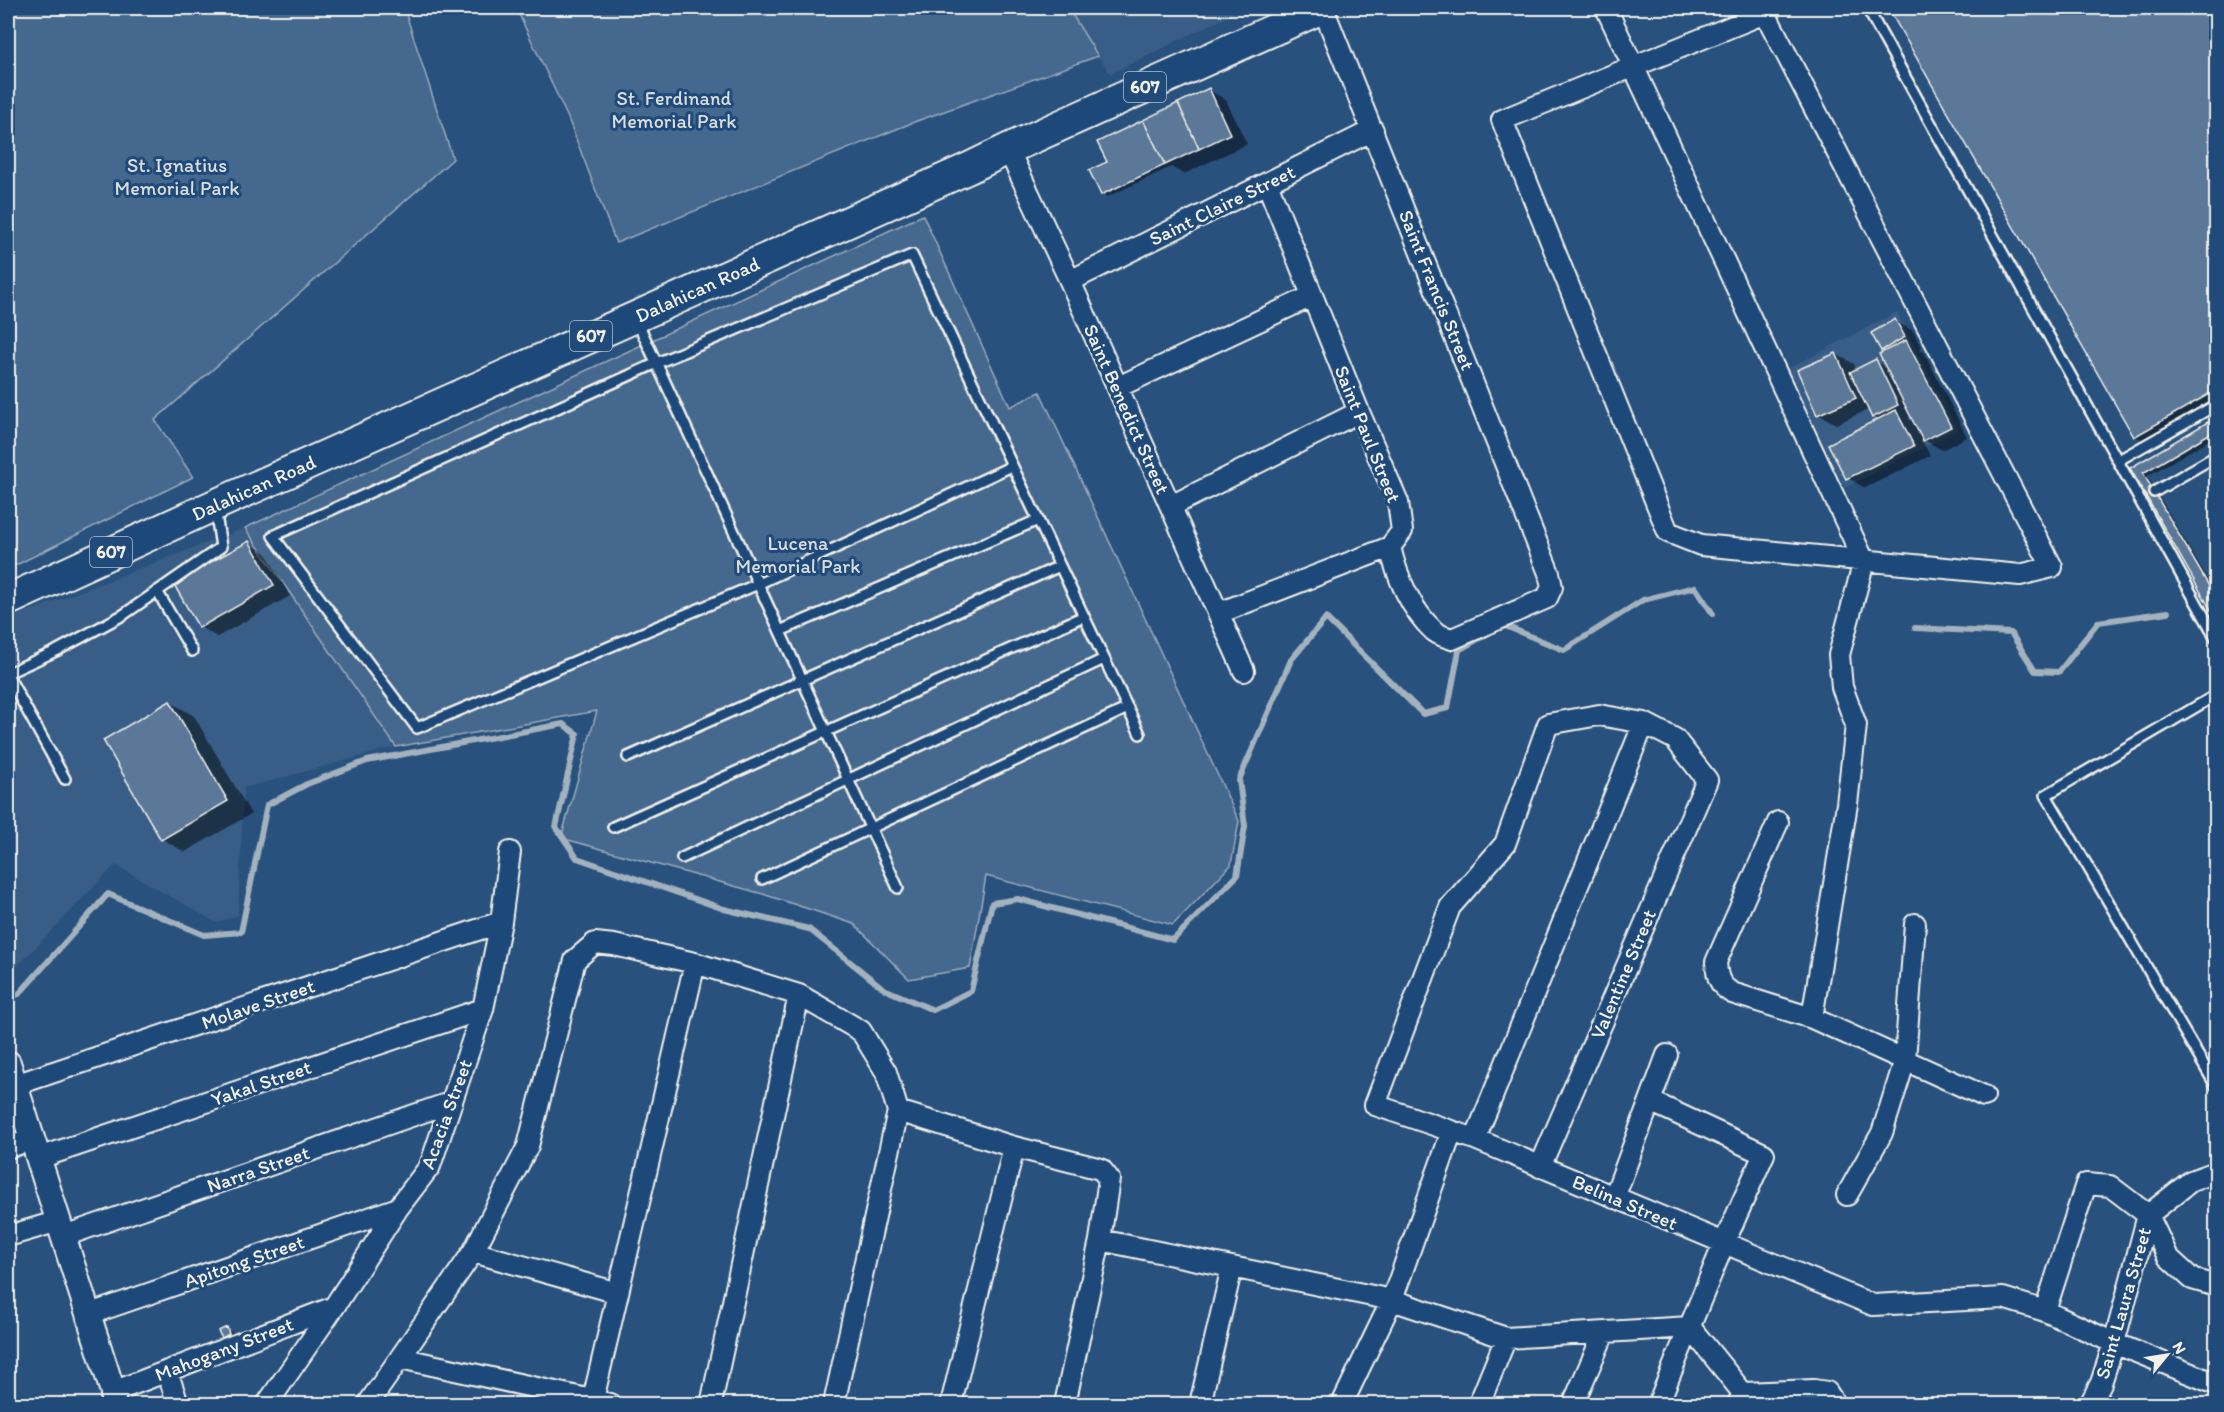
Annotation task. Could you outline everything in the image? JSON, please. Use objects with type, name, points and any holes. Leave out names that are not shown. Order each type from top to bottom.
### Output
[{"type":"main road","name":"Dalahican Road","points":[[8,600],[214,505],[1323,8]]},
{"type":"street","name":"Saint Francis Street","points":[[1323,8],[1549,573],[1552,587],[1546,598],[1452,639],[1435,633],[1413,604],[1396,573],[1390,548]]},
{"type":"street","points":[[1606,8],[1864,561],[1839,655],[1842,687],[1856,725],[1847,804],[1812,1018]]},
{"type":"street","points":[[1765,13],[2052,567],[2020,575],[1864,561],[1701,545],[1668,532],[1502,120],[1634,67],[1765,13]]},
{"type":"street","name":"Saint Claire Street","points":[[1070,281],[1373,130]]},
{"type":"street","name":"Saint Benedict Street","points":[[1008,149],[1118,387],[1244,671]]},
{"type":"street","name":"Saint Paul Street","points":[[1267,183],[1359,412],[1398,502],[1402,531],[1390,548]]},
{"type":"street","points":[[1118,387],[1312,296]]},
{"type":"street","points":[[1171,506],[1359,412]]},
{"type":"street","points":[[1219,613],[1390,548]]},
{"type":"street","name":"Belina Street","points":[[1644,723],[1599,715],[1548,724],[1505,844],[1450,907],[1375,1105],[1474,1139],[1873,1305],[2003,1298],[2045,1311]]},
{"type":"street","points":[[1474,1139],[1644,723]]},
{"type":"street","name":"Valentine Street","points":[[1540,1167],[1707,780],[1676,740],[1644,723]]},
{"type":"street","points":[[1778,822],[1716,962],[1717,976],[1722,987],[1732,993],[1812,1018],[1984,1096]]},
{"type":"street","name":"Acacia Street","points":[[267,1404],[334,1307],[398,1208],[430,1167],[483,1009],[501,922],[510,852]]},
{"type":"street","name":"Molave Street","points":[[11,1074],[501,922]]},
{"type":"street","points":[[1847,1195],[1882,1133],[1905,1060],[1915,924]]},
{"type":"street","points":[[368,1404],[473,1252],[528,1146],[575,960],[595,943],[695,963],[799,995],[861,1031],[886,1072],[897,1111],[834,1404]]},
{"type":"street","points":[[400,1358],[598,1403],[618,1293],[695,963]]},
{"type":"street","points":[[711,1404],[799,995]]},
{"type":"street","name":"Yakal Street","points":[[8,1148],[36,1149],[483,1009]]},
{"type":"street","points":[[1614,1198],[1667,1055]]},
{"type":"street","points":[[11,1074],[90,1314],[113,1398]]},
{"type":"street","points":[[1650,1101],[1764,1154],[1724,1243],[1658,1404]]},
{"type":"street","name":"Narra Street","points":[[8,1236],[62,1228],[452,1102]]},
{"type":"street","points":[[897,1111],[1014,1147],[1101,1169],[1109,1179],[1100,1240],[1065,1404]]},
{"type":"street","points":[[1342,1404],[1392,1300],[1452,1131]]},
{"type":"street","points":[[951,1404],[1014,1147]]},
{"type":"street","name":"Saint Laura Street","points":[[2092,1402],[2114,1343],[2148,1215],[2192,1181],[2217,1172]]},
{"type":"street","points":[[2217,1286],[2192,1279],[2168,1257],[2148,1215],[2110,1186],[2086,1184],[2045,1311],[2114,1343],[2217,1384]]},
{"type":"street","name":"Apitong Street","points":[[90,1314],[398,1208]]},
{"type":"street","points":[[1100,1240],[1392,1300],[1506,1338],[1690,1327]]},
{"type":"street","points":[[473,1252],[618,1293]]},
{"type":"street","points":[[1200,1404],[1232,1267]]},
{"type":"street","name":"Mahogany Street","points":[[113,1398],[167,1371],[334,1307]]},
{"type":"street","points":[[1690,1327],[1741,1399],[1814,1390],[1827,1392],[1833,1401],[1831,1404]]},
{"type":"street","points":[[1573,1404],[1604,1333]]},
{"type":"street","points":[[1479,1404],[1506,1338]]},
{"type":"street","points":[[167,1371],[178,1404]]},
{"type":"lane","points":[[1867,8],[2119,460],[2147,496],[2217,638]]},
{"type":"lane","points":[[1012,466],[758,584],[417,728],[273,536],[657,363],[912,255],[1140,734]]},
{"type":"lane","points":[[635,316],[898,888]]},
{"type":"lane","points":[[2119,460],[2217,405]]},
{"type":"lane","points":[[2147,496],[2217,456]]},
{"type":"lane","points":[[65,779],[8,675],[99,628],[221,547],[214,505]]},
{"type":"lane","points":[[780,632],[1038,520]]},
{"type":"lane","points":[[628,758],[1060,566]]},
{"type":"lane","points":[[157,591],[192,651]]},
{"type":"lane","points":[[613,827],[1084,616]]},
{"type":"lane","points":[[682,858],[1104,659]]},
{"type":"lane","points":[[2217,694],[2046,795],[2217,1086]]},
{"type":"lane","points":[[762,879],[1128,708]]},
{"type":"shaded area","points":[[1068,8],[1245,8],[1110,74]]},
{"type":"shaded area","points":[[1897,312],[1958,430],[1845,488],[1785,370]]},
{"type":"shaded area","points":[[245,528],[396,747],[244,788],[238,915],[217,923],[115,865],[8,976],[8,619]]},
{"type":"green space","name":"St. Ignatius Memorial Park","points":[[8,8],[404,8],[453,159],[155,420],[193,477],[8,569]]},
{"type":"green space","name":"St. Ferdinand Memorial Park","points":[[516,8],[1068,8],[1098,56],[914,122],[616,243],[568,118]]},
{"type":"green space","name":"Lucena Memorial Park","points":[[923,215],[1010,407],[1040,392],[1239,821],[1231,865],[1173,925],[986,876],[970,968],[909,979],[854,924],[763,894],[561,838],[597,711],[396,747],[245,528]]},
{"type":"building","points":[[1888,8],[2216,8],[2216,390],[2134,437]]},
{"type":"building","points":[[1209,88],[1230,134],[1199,149],[1178,103]]},
{"type":"building","points":[[1178,103],[1199,149],[1165,165],[1143,120]]},
{"type":"building","points":[[1143,120],[1165,165],[1101,195],[1089,170],[1107,162],[1097,142]]},
{"type":"building","points":[[1895,319],[1905,337],[1881,351],[1871,333]]},
{"type":"building","points":[[1906,340],[1951,427],[1923,441],[1879,354]]},
{"type":"building","points":[[1836,353],[1856,398],[1817,415],[1797,370]]},
{"type":"building","points":[[1876,359],[1898,405],[1872,418],[1850,372]]},
{"type":"building","points":[[1896,410],[1914,446],[1846,479],[1828,444]]},
{"type":"building","points":[[2216,417],[2216,430],[2143,473],[2216,598],[2216,619],[2130,468]]},
{"type":"building","points":[[249,541],[274,585],[199,628],[173,583]]},
{"type":"building","points":[[170,701],[228,801],[161,840],[103,740]]},
{"type":"building","points":[[227,1327],[229,1334],[222,1338],[218,1331]]},
{"type":"waterway","points":[[1500,626],[1503,625],[1564,650],[1643,600],[1695,587],[1713,614]]},
{"type":"waterway","points":[[1915,628],[2011,633],[2035,671],[2059,672],[2098,622],[2168,612]]},
{"type":"waterway","points":[[8,998],[19,994],[108,894],[204,935],[241,932],[267,805],[307,784],[367,761],[563,724],[577,734],[556,827],[577,858],[724,909],[809,929],[884,989],[933,1010],[971,991],[992,903],[1018,899],[1173,940],[1237,876],[1245,826],[1239,780],[1291,660],[1326,618],[1423,714],[1448,708],[1459,650],[1489,633]]}]
